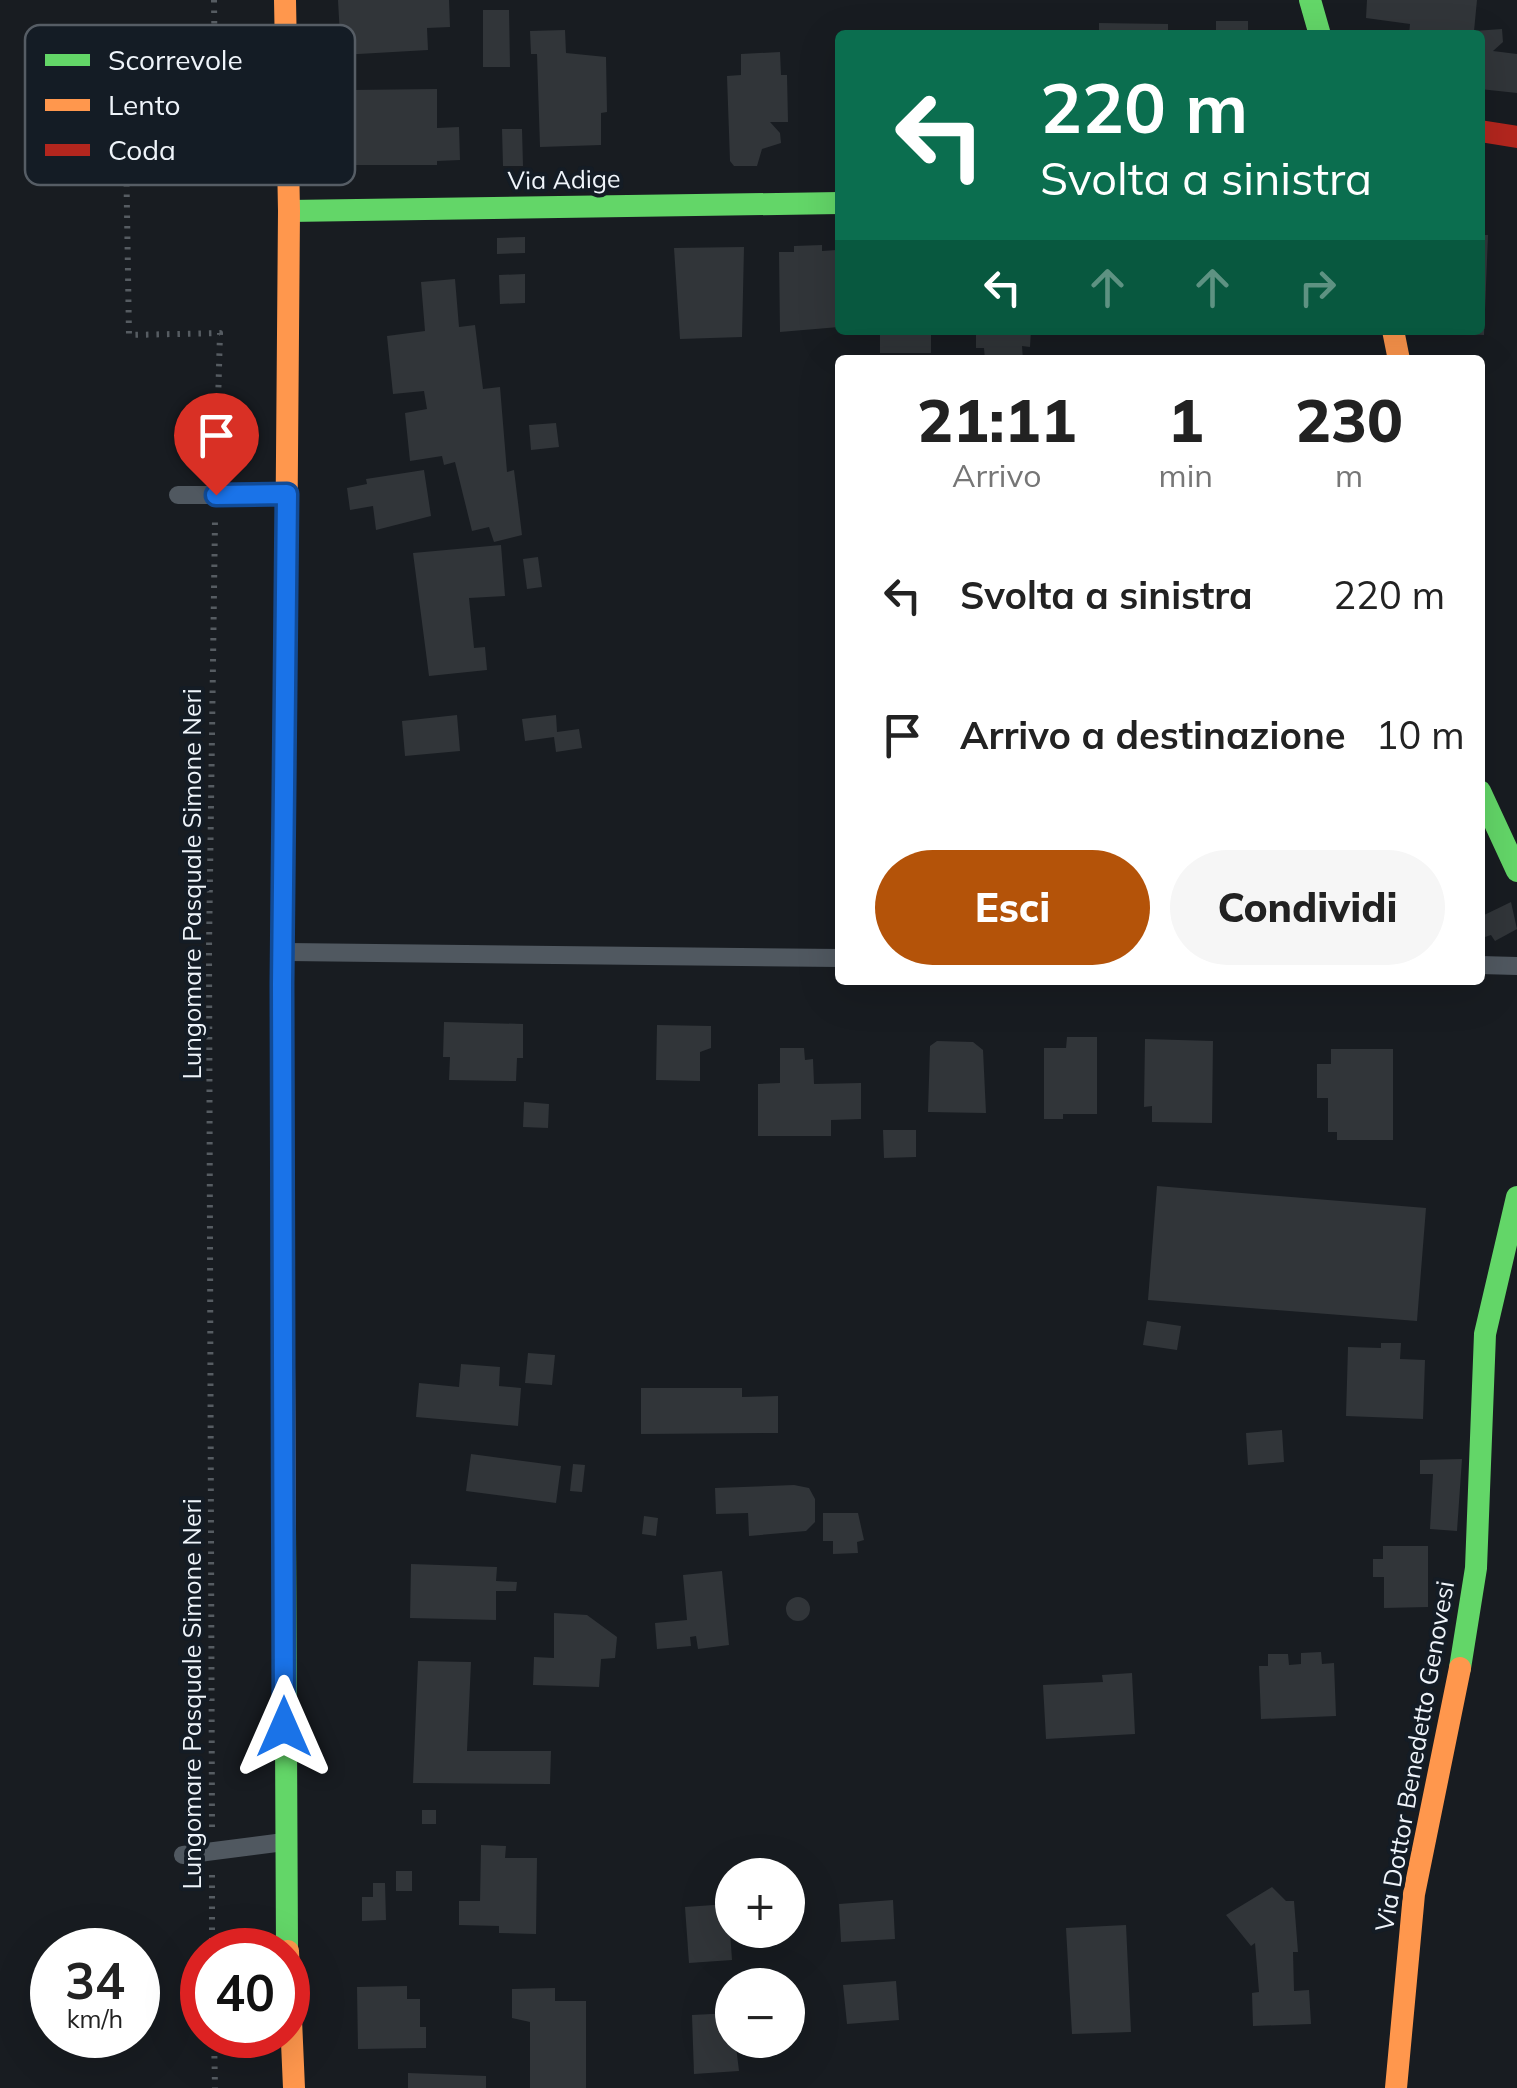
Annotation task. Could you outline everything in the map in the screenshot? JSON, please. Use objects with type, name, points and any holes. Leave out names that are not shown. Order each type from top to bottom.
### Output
[{"type":"street","points":[[285,0],[285,25]]},
{"type":"street","points":[[1310,0],[1319,30]]},
{"type":"street","points":[[1485,132],[1517,136]]},
{"type":"street","points":[[287,1928],[282,952],[289,185]]},
{"type":"street","name":"Via Adige","points":[[289,211],[835,202]]},
{"type":"street","points":[[1485,802],[1517,871]]},
{"type":"street","name":"Via Dottor Benedetto Genovesi","points":[[1396,2088],[1414,1894],[1451,1722],[1476,1568],[1485,1334],[1517,1197]]},
{"type":"street","points":[[293,2058],[294,2088]]},
{"type":"lane","points":[[178,495],[287,494]]},
{"type":"lane","points":[[282,952],[835,958]]},
{"type":"lane","points":[[1485,965],[1517,966]]},
{"type":"lane","points":[[184,1855],[284,1842]]},
{"type":"path","name":"Lungomare Pasquale Simone Neri","points":[[214,0],[214,25]]},
{"type":"path","name":"Lungomare Pasquale Simone Neri","points":[[127,185],[129,335],[220,333],[209,948],[212,1928]]},
{"type":"path","points":[[215,2058],[216,2088]]},
{"type":"building","points":[[338,0],[449,0],[450,27],[427,28],[428,50],[355,54],[355,25],[339,25]]},
{"type":"building","points":[[1367,0],[1477,0],[1474,30],[1409,30],[1410,24],[1366,18]]},
{"type":"building","points":[[483,10],[509,10],[510,67],[483,67]]},
{"type":"building","points":[[1216,21],[1248,21],[1248,30],[1216,30]]},
{"type":"building","points":[[1099,23],[1168,24],[1168,30],[1099,30]]},
{"type":"building","points":[[1502,29],[1503,42],[1493,51],[1517,54],[1517,93],[1485,90],[1485,30]]},
{"type":"building","points":[[565,30],[566,53],[606,57],[607,112],[601,113],[601,145],[540,147],[537,54],[531,54],[530,31]]},
{"type":"building","points":[[780,52],[781,75],[787,75],[788,122],[770,122],[780,133],[781,143],[762,149],[757,166],[734,166],[730,161],[727,76],[741,75],[741,54]]},
{"type":"building","points":[[437,89],[437,128],[459,127],[460,160],[437,161],[437,165],[355,165],[355,90]]},
{"type":"building","points":[[502,129],[522,129],[523,166],[503,166]]},
{"type":"building","points":[[1485,235],[1488,235],[1485,310]]},
{"type":"building","points":[[525,237],[525,253],[497,254],[497,238]]},
{"type":"building","points":[[822,245],[822,251],[835,250],[835,327],[780,332],[779,252],[794,252],[794,246]]},
{"type":"building","points":[[744,247],[742,337],[680,339],[674,248]]},
{"type":"building","points":[[525,274],[525,303],[500,304],[499,275]]},
{"type":"building","points":[[455,279],[459,327],[475,325],[483,389],[500,387],[507,472],[514,470],[522,535],[494,542],[489,527],[472,531],[455,462],[444,465],[442,456],[410,461],[405,413],[427,409],[424,391],[393,394],[387,336],[425,331],[421,282]]},
{"type":"building","points":[[880,335],[931,335],[931,353],[880,353]]},
{"type":"building","points":[[976,335],[1031,335],[1030,347],[1022,346],[1023,355],[985,355],[984,348],[976,348]]},
{"type":"building","points":[[556,423],[559,447],[531,450],[529,425]]},
{"type":"building","points":[[424,470],[431,516],[376,530],[373,506],[350,510],[347,488],[367,484],[366,479]]},
{"type":"building","points":[[501,545],[505,596],[469,598],[474,648],[485,647],[487,670],[429,676],[413,553]]},
{"type":"building","points":[[538,557],[542,587],[527,589],[523,559]]},
{"type":"building","points":[[457,715],[460,751],[405,756],[402,721]]},
{"type":"building","points":[[556,715],[557,732],[579,729],[582,748],[556,752],[554,737],[525,741],[522,719]]},
{"type":"building","points":[[1511,902],[1517,929],[1495,941],[1491,935],[1485,937],[1485,915]]},
{"type":"building","points":[[444,1022],[523,1024],[523,1058],[517,1058],[516,1081],[449,1080],[450,1057],[443,1057]]},
{"type":"building","points":[[657,1025],[711,1026],[711,1048],[700,1052],[700,1081],[656,1080]]},
{"type":"building","points":[[1067,1037],[1097,1037],[1097,1114],[1063,1114],[1063,1119],[1044,1119],[1044,1048],[1066,1048]]},
{"type":"building","points":[[1145,1039],[1213,1041],[1212,1123],[1152,1122],[1152,1106],[1144,1107]]},
{"type":"building","points":[[937,1041],[973,1042],[983,1050],[986,1113],[928,1112],[930,1046]]},
{"type":"building","points":[[780,1048],[804,1048],[805,1060],[813,1059],[814,1084],[861,1083],[861,1119],[831,1120],[831,1136],[758,1136],[758,1084],[780,1083]]},
{"type":"building","points":[[1331,1049],[1393,1049],[1393,1140],[1337,1140],[1337,1132],[1328,1132],[1328,1098],[1317,1098],[1317,1064],[1331,1064]]},
{"type":"building","points":[[524,1102],[549,1104],[548,1128],[523,1127]]},
{"type":"building","points":[[883,1130],[916,1130],[916,1157],[884,1158]]},
{"type":"building","points":[[1157,1186],[1426,1208],[1417,1321],[1148,1300]]},
{"type":"building","points":[[1147,1321],[1181,1326],[1177,1350],[1143,1345]]},
{"type":"building","points":[[1381,1343],[1401,1343],[1400,1359],[1425,1360],[1423,1419],[1346,1416],[1348,1347],[1381,1348]]},
{"type":"building","points":[[528,1353],[555,1355],[552,1385],[525,1383]]},
{"type":"building","points":[[461,1364],[500,1367],[499,1386],[521,1388],[518,1426],[416,1417],[419,1383],[459,1387]]},
{"type":"building","points":[[641,1388],[742,1388],[742,1397],[778,1396],[778,1433],[641,1434]]},
{"type":"building","points":[[1282,1430],[1284,1462],[1248,1465],[1246,1433]]},
{"type":"building","points":[[471,1454],[561,1466],[556,1503],[466,1491]]},
{"type":"building","points":[[1462,1459],[1457,1531],[1430,1529],[1433,1474],[1420,1474],[1420,1460]]},
{"type":"building","points":[[573,1464],[585,1465],[582,1492],[570,1491]]},
{"type":"building","points":[[715,1488],[809,1488],[815,1499],[815,1522],[806,1531],[749,1536],[748,1513],[716,1514]]},
{"type":"building","points":[[823,1513],[858,1513],[864,1540],[857,1542],[858,1553],[833,1554],[833,1541],[823,1541]]},
{"type":"building","points":[[644,1516],[658,1518],[656,1536],[642,1534]]},
{"type":"building","points":[[1383,1546],[1428,1546],[1428,1607],[1384,1608],[1384,1577],[1373,1577],[1373,1559],[1383,1559]]},
{"type":"building","points":[[411,1564],[497,1567],[496,1581],[517,1582],[516,1591],[496,1591],[496,1620],[410,1618]]},
{"type":"building","points":[[722,1571],[729,1645],[698,1649],[696,1636],[690,1637],[691,1646],[657,1649],[655,1623],[687,1620],[683,1575]]},
{"type":"building","points":[[798,1597],[810,1609],[798,1621],[786,1609]]},
{"type":"building","points":[[554,1613],[587,1615],[617,1637],[615,1658],[601,1659],[599,1687],[533,1685],[534,1657],[554,1658]]},
{"type":"building","points":[[1321,1652],[1322,1664],[1334,1663],[1336,1716],[1261,1719],[1259,1666],[1268,1666],[1268,1654],[1288,1654],[1289,1665],[1301,1664],[1301,1653]]},
{"type":"building","points":[[418,1661],[471,1662],[467,1751],[551,1751],[550,1784],[413,1783]]},
{"type":"building","points":[[1132,1673],[1135,1734],[1046,1739],[1043,1685],[1103,1682],[1102,1675]]},
{"type":"building","points":[[422,1810],[436,1810],[436,1824],[422,1824]]},
{"type":"building","points":[[481,1845],[506,1846],[505,1858],[537,1858],[536,1934],[499,1933],[499,1926],[459,1925],[459,1901],[480,1901]]},
{"type":"building","points":[[396,1871],[412,1871],[412,1891],[396,1891]]},
{"type":"building","points":[[373,1883],[385,1883],[386,1920],[362,1921],[362,1897],[373,1897]]},
{"type":"building","points":[[1272,1887],[1286,1901],[1294,1901],[1298,1952],[1293,1952],[1294,1991],[1309,1990],[1311,2024],[1253,2026],[1252,1993],[1259,1992],[1255,1943],[1251,1946],[1226,1915]]},
{"type":"building","points":[[893,1900],[895,1939],[841,1942],[839,1904]]},
{"type":"building","points":[[715,1905],[715,1948],[731,1948],[732,1960],[689,1963],[685,1907]]},
{"type":"building","points":[[1126,1925],[1131,2032],[1072,2034],[1066,1928]]},
{"type":"building","points":[[896,1981],[899,2020],[847,2024],[843,1985]]},
{"type":"building","points":[[407,1986],[407,1999],[420,1999],[420,2027],[426,2027],[426,2048],[358,2049],[357,1987]]},
{"type":"building","points":[[555,1988],[555,2001],[586,2001],[586,2088],[530,2088],[530,2022],[512,2018],[512,1989]]},
{"type":"building","points":[[715,2014],[715,2058],[737,2058],[739,2071],[694,2074],[692,2015]]},
{"type":"building","points":[[408,2073],[486,2076],[486,2088],[408,2088]]},
{"type":"traffic: fast","points":[[1310,0],[1319,30]]},
{"type":"traffic: fast","points":[[289,211],[835,203]]},
{"type":"traffic: fast","points":[[282,1043],[286,579]]},
{"type":"traffic: fast","points":[[1485,802],[1517,871]]},
{"type":"traffic: fast","points":[[1460,1668],[1476,1568],[1485,1334],[1517,1197]]},
{"type":"traffic: fast","points":[[285,1527],[287,1928]]},
{"type":"traffic: slow","points":[[285,0],[285,25]]},
{"type":"traffic: slow","points":[[286,579],[289,185]]},
{"type":"traffic: slow","points":[[1394,335],[1398,355]]},
{"type":"traffic: slow","points":[[282,1043],[285,1527]]},
{"type":"traffic: slow","points":[[1396,2088],[1414,1894],[1460,1668]]},
{"type":"traffic: slow","points":[[293,2058],[294,2088]]},
{"type":"traffic: jam","points":[[1485,132],[1517,137]]},
{"type":"route","points":[[216,495],[287,494],[282,984],[284,1727]]}]
